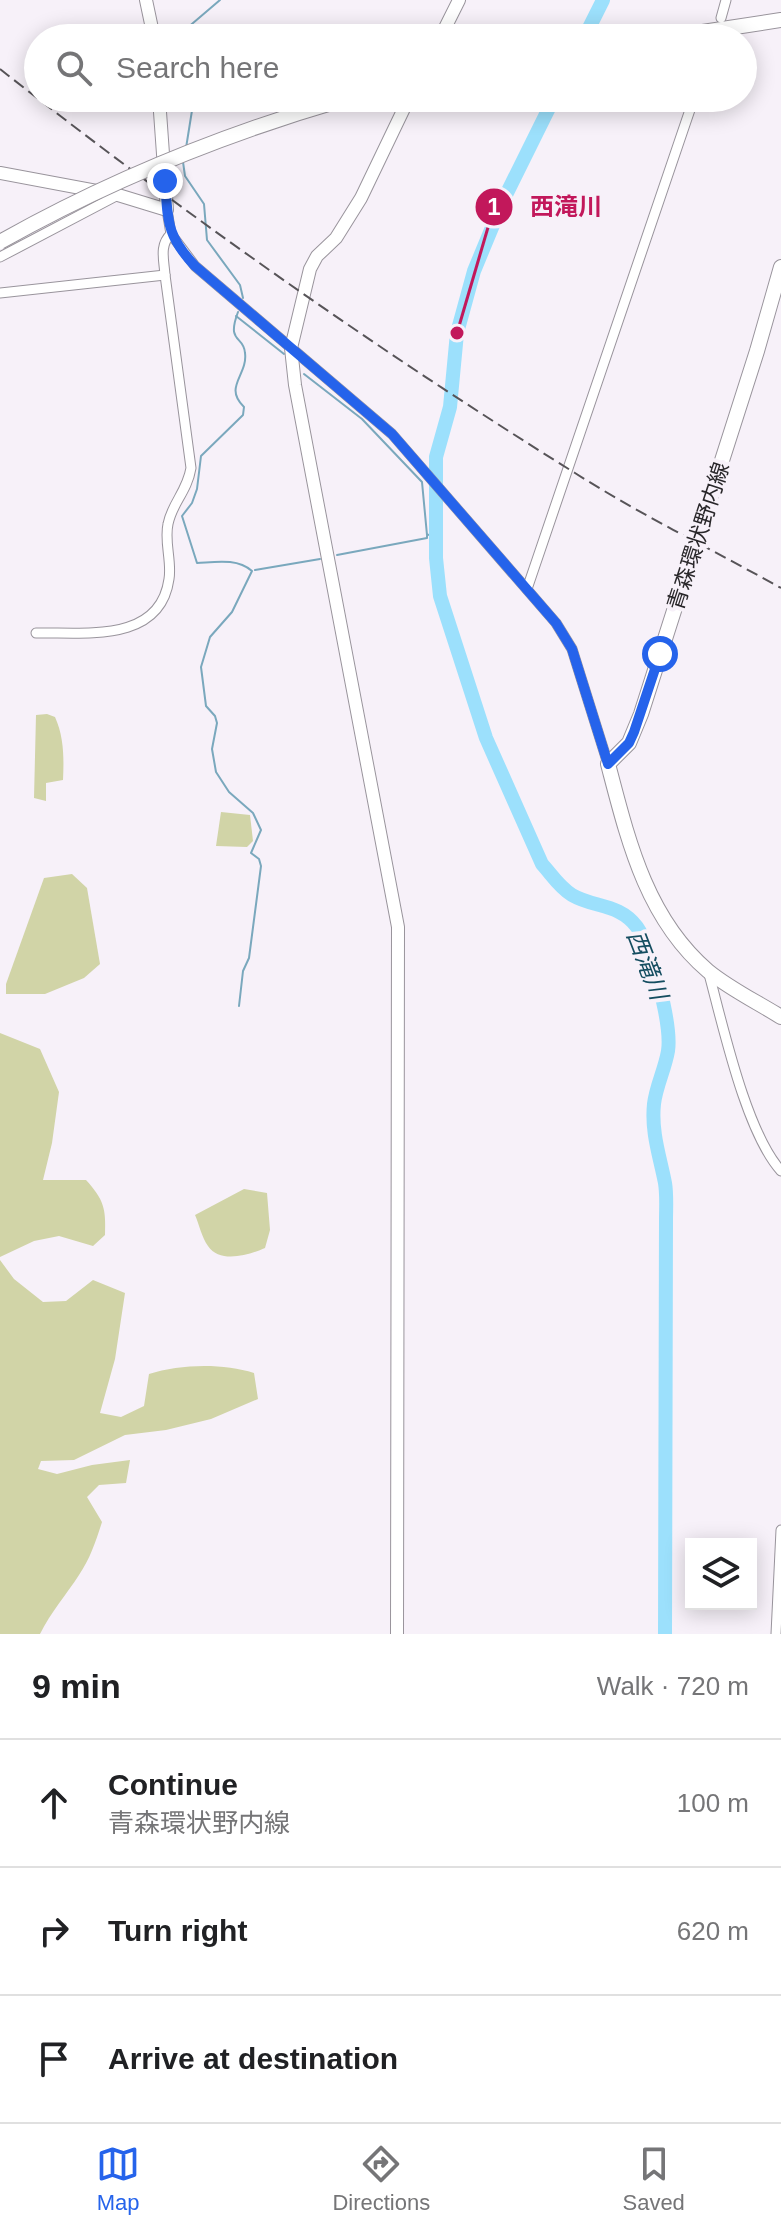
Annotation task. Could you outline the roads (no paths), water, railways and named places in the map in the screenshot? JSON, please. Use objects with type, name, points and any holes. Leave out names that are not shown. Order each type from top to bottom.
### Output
[{"type":"main road","points":[[755,24],[781,20]]},
{"type":"main road","points":[[0,242],[45,217],[171,159],[301,112]]},
{"type":"main road","name":"青森環状野内線","points":[[608,764],[629,743],[641,714],[781,267]]},
{"type":"main road","points":[[608,764],[627,834],[652,899],[669,928],[709,971],[781,1017]]},
{"type":"street","points":[[146,0],[151,24]]},
{"type":"street","points":[[447,24],[459,0]]},
{"type":"street","points":[[721,18],[726,0]]},
{"type":"street","points":[[160,112],[171,234],[195,266],[372,415],[556,623],[572,649],[608,764]]},
{"type":"street","points":[[397,1634],[398,927],[295,385],[291,348],[310,269],[317,256],[336,238],[361,198],[402,112]]},
{"type":"street","points":[[527,589],[689,112]]},
{"type":"street","points":[[0,173],[118,195],[167,210]]},
{"type":"street","points":[[0,257],[118,195]]},
{"type":"street","points":[[36,633],[118,632],[143,621],[165,594],[169,578],[168,523],[189,482],[191,468],[165,275],[163,249],[165,240],[171,234]]},
{"type":"street","points":[[0,293],[165,275]]},
{"type":"street","points":[[709,971],[737,1076],[760,1137],[781,1171]]},
{"type":"street","points":[[776,1634],[781,1530]]},
{"type":"waterway","points":[[192,24],[220,0]]},
{"type":"waterway","name":"西滝川","points":[[591,24],[603,0]]},
{"type":"waterway","points":[[186,148],[192,112]]},
{"type":"waterway","name":"西滝川","points":[[547,112],[503,201],[474,271],[457,333],[450,407],[436,457],[436,558],[440,596],[486,738],[542,864],[572,895],[614,910],[637,927],[649,952],[664,1006],[668,1051],[653,1114],[666,1197],[665,1634]]},
{"type":"waterway","points":[[183,162],[185,176],[204,204],[207,240],[240,285],[243,298]]},
{"type":"waterway","points":[[238,312],[234,329],[244,347],[245,361],[236,393],[244,407],[243,415],[201,456],[197,489],[192,503],[182,516],[197,563],[233,562],[252,571],[232,612],[210,637],[201,667],[206,706],[217,723],[212,749],[216,772],[229,792],[253,813],[261,830],[251,853],[259,859],[261,866],[249,958],[243,971],[239,1006]]},
{"type":"waterway","points":[[236,316],[284,354]]},
{"type":"waterway","points":[[304,374],[362,419],[422,482],[427,535],[435,534]]},
{"type":"waterway","points":[[337,555],[427,536]]},
{"type":"waterway","points":[[255,570],[320,559]]},
{"type":"railway","points":[[0,69],[24,88]]},
{"type":"railway","points":[[55,112],[210,228],[427,378],[600,488],[781,588]]},
{"type":"place","name":"西滝川","points":[[457,333]]}]
